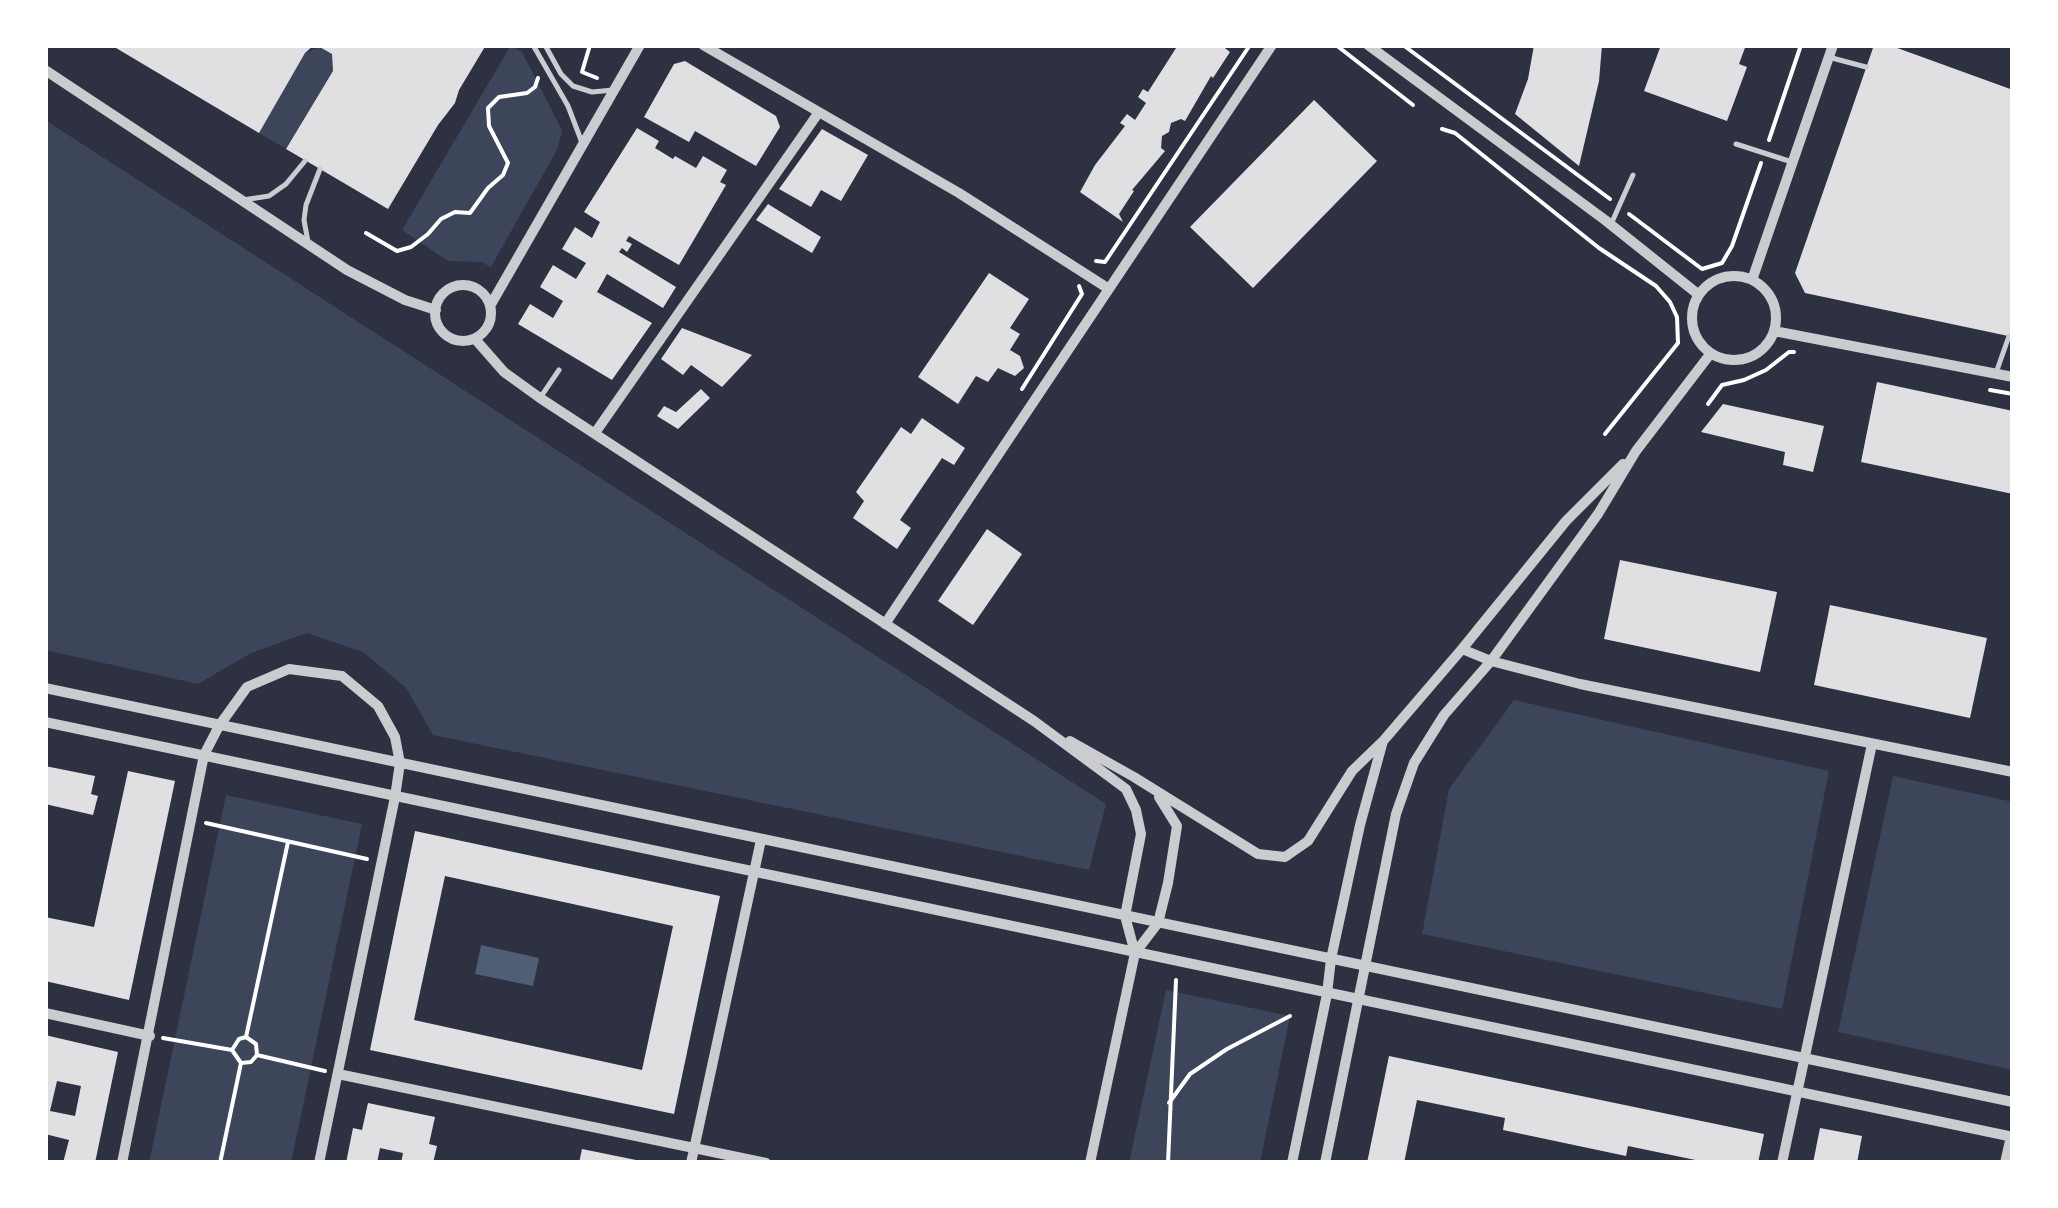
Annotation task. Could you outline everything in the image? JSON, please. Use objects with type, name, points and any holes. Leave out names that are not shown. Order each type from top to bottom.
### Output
[{"type":"street","points":[[490,306],[640,45]]},
{"type":"street","points":[[703,45],[959,193],[1109,289]]},
{"type":"street","points":[[884,624],[1272,45]]},
{"type":"street","points":[[1368,45],[1698,294]]},
{"type":"street","points":[[1752,280],[1831,51]]},
{"type":"street","points":[[45,70],[348,270],[406,300],[436,310]]},
{"type":"street","points":[[595,433],[819,112]]},
{"type":"street","points":[[1722,277],[1752,280],[1764,288],[1772,301],[1774,331],[1759,352],[1748,358],[1722,358],[1711,353],[1696,337],[1692,326],[1698,294],[1722,277]]},
{"type":"street","points":[[461,286],[476,288],[490,306],[491,319],[475,339],[447,336],[440,329],[436,310],[441,296],[461,286]]},
{"type":"street","points":[[1774,331],[2013,377]]},
{"type":"street","points":[[475,339],[504,372],[540,398],[1034,721],[1258,854],[1286,857],[1308,841],[1352,771],[1384,740],[1462,649],[1566,521],[1636,451]]},
{"type":"street","points":[[1325,1163],[1396,814],[1414,763],[1444,716],[1491,661],[1598,514],[1636,451],[1711,353]]},
{"type":"street","points":[[1462,649],[1491,661],[1598,688],[2013,772]]},
{"type":"street","points":[[122,1163],[204,755],[247,686],[289,670],[342,676],[378,706],[395,737],[400,763],[319,1163]]},
{"type":"street","points":[[45,688],[2013,1102]]},
{"type":"street","points":[[1034,721],[1126,788],[1136,810],[1141,834],[1124,916],[1135,953]]},
{"type":"street","points":[[45,722],[2012,1136],[2005,1163]]},
{"type":"street","points":[[1292,1163],[1331,959],[1360,826],[1384,740]]},
{"type":"street","points":[[1782,1163],[1872,744]]},
{"type":"street","points":[[1090,1163],[1135,953],[1158,923],[1177,826],[1152,789]]},
{"type":"street","points":[[691,1163],[761,840]]},
{"type":"street","points":[[45,1013],[150,1036]]},
{"type":"street","points":[[338,1074],[766,1163]]},
{"type":"lane","points":[[533,45],[568,106],[582,143]]},
{"type":"lane","points":[[545,45],[572,86],[592,92],[614,90]]},
{"type":"lane","points":[[1831,51],[1866,67]]},
{"type":"lane","points":[[1736,144],[1792,162]]},
{"type":"lane","points":[[240,200],[269,196],[286,184],[305,161]]},
{"type":"lane","points":[[308,244],[306,205],[320,169]]},
{"type":"lane","points":[[1611,225],[1634,174]]},
{"type":"lane","points":[[1996,373],[2009,336]]},
{"type":"lane","points":[[540,398],[559,370]]},
{"type":"path","points":[[590,45],[582,72],[600,79]]},
{"type":"path","points":[[1021,391],[1082,294],[1076,276],[1086,261],[1104,262],[1250,45]]},
{"type":"path","points":[[1336,45],[1412,105]]},
{"type":"path","points":[[1404,45],[1702,269],[1722,264],[1732,246],[1801,45]]},
{"type":"path","points":[[366,234],[396,251],[411,247],[441,218],[455,212],[470,214],[508,164],[489,126],[488,108],[499,97],[528,93],[535,87],[543,64]]},
{"type":"path","points":[[1442,129],[1455,133],[1599,248],[1656,286],[1670,302],[1676,317],[1678,343],[1605,434]]},
{"type":"path","points":[[1708,404],[1722,385],[1766,370],[1789,352],[1806,351]]},
{"type":"path","points":[[1976,386],[2013,394]]},
{"type":"path","points":[[191,820],[382,862]]},
{"type":"path","points":[[246,1038],[288,842]]},
{"type":"path","points":[[1168,1163],[1176,980]]},
{"type":"path","points":[[1169,1104],[1190,1074],[1227,1049],[1290,1016]]},
{"type":"path","points":[[150,1036],[232,1050],[241,1063],[220,1163]]},
{"type":"path","points":[[232,1050],[240,1038],[256,1044],[257,1055],[251,1062],[241,1063]]},
{"type":"path","points":[[257,1055],[338,1074]]},
{"type":"shaded area","points":[[511,45],[522,52],[562,130],[558,148],[491,267],[481,262],[448,261],[402,230]]},
{"type":"shaded area","points":[[318,47],[332,54],[333,71],[286,149],[259,133],[305,53]]},
{"type":"shaded area","points":[[45,120],[1106,804],[1089,870],[433,735],[406,688],[363,652],[307,633],[251,653],[198,684],[45,650]]},
{"type":"shaded area","points":[[1514,700],[1829,771],[1782,1009],[1422,934],[1449,789]]},
{"type":"shaded area","points":[[1893,776],[2013,802],[2013,1070],[1838,1032]]},
{"type":"shaded area","points":[[226,795],[362,824],[291,1163],[149,1163]]},
{"type":"shaded area","points":[[481,945],[539,958],[533,986],[475,974]]},
{"type":"shaded area","points":[[1166,990],[1290,1016],[1260,1163],[1129,1163]]},
{"type":"building","points":[[111,45],[314,45],[305,53],[259,133]]},
{"type":"building","points":[[316,45],[486,45],[455,103],[388,209],[286,149],[333,71],[332,54]]},
{"type":"building","points":[[1178,45],[1221,45],[1230,52],[1185,121],[1171,123],[1169,132],[1162,136],[1161,148],[1165,151],[1132,190],[1119,214],[1123,222],[1080,192],[1125,126],[1120,123],[1127,114],[1135,120],[1146,103],[1138,97],[1143,89],[1148,92]]},
{"type":"building","points":[[1534,45],[1602,45],[1599,81],[1579,166],[1515,114],[1528,79]]},
{"type":"building","points":[[1661,45],[1746,45],[1739,64],[1747,67],[1727,121],[1644,91]]},
{"type":"building","points":[[1874,45],[1889,45],[2013,90],[2013,337],[1805,293],[1795,273]]},
{"type":"building","points":[[685,61],[776,116],[780,127],[756,166],[695,131],[689,142],[644,117],[674,64]]},
{"type":"building","points":[[1314,100],[1377,161],[1253,288],[1190,227]]},
{"type":"building","points":[[637,128],[659,141],[655,148],[673,159],[675,156],[696,168],[703,156],[727,170],[720,182],[726,185],[679,265],[629,236],[626,241],[632,244],[627,252],[622,248],[619,252],[676,287],[663,308],[607,274],[597,292],[652,323],[612,380],[518,324],[530,304],[553,318],[563,301],[540,287],[553,265],[576,279],[586,263],[562,249],[575,227],[592,238],[600,222],[584,212]]},
{"type":"building","points":[[822,129],[868,155],[841,201],[821,190],[811,207],[779,189]]},
{"type":"building","points":[[768,204],[821,237],[812,253],[756,220]]},
{"type":"building","points":[[989,273],[1029,299],[1010,328],[1020,334],[1010,350],[1020,356],[1024,368],[1015,376],[998,368],[988,382],[976,376],[958,404],[918,377]]},
{"type":"building","points":[[682,328],[752,355],[722,387],[691,365],[683,375],[661,359]]},
{"type":"building","points":[[1877,382],[2013,411],[2013,494],[1861,462]]},
{"type":"building","points":[[701,389],[710,398],[678,429],[657,416],[664,406],[676,412]]},
{"type":"building","points":[[1723,404],[1824,426],[1813,472],[1783,465],[1785,452],[1701,432]]},
{"type":"building","points":[[922,418],[965,448],[954,465],[942,458],[900,520],[911,528],[897,549],[853,518],[864,501],[856,492],[901,427],[911,434]]},
{"type":"building","points":[[987,529],[1022,554],[973,625],[938,601]]},
{"type":"building","points":[[1620,560],[1777,592],[1760,672],[1604,639]]},
{"type":"building","points":[[1830,605],[1987,638],[1970,718],[1814,685]]},
{"type":"building","points":[[45,766],[95,776],[91,794],[98,796],[93,815],[45,804]]},
{"type":"building","points":[[128,771],[175,781],[129,1000],[45,981],[45,917],[94,927]]},
{"type":"building","points":[[415,831],[720,896],[674,1114],[370,1050]],"holes":[[[445,876],[673,926],[642,1070],[414,1020]]]},
{"type":"building","points":[[45,1035],[118,1052],[95,1163],[63,1163],[69,1140],[45,1134]],"holes":[[[57,1081],[81,1086],[75,1116],[50,1111]]]},
{"type":"building","points":[[1389,1056],[1764,1134],[1758,1163],[1710,1163],[1628,1146],[1626,1156],[1503,1130],[1505,1118],[1417,1100],[1404,1163],[1367,1163]]},
{"type":"building","points":[[368,1103],[435,1117],[429,1144],[437,1146],[433,1163],[401,1163],[403,1153],[380,1148],[377,1163],[346,1163],[353,1128],[362,1130]]},
{"type":"building","points":[[1820,1128],[1862,1136],[1857,1163],[1813,1163]]},
{"type":"building","points":[[582,1149],[641,1161],[641,1163],[579,1163]]}]
